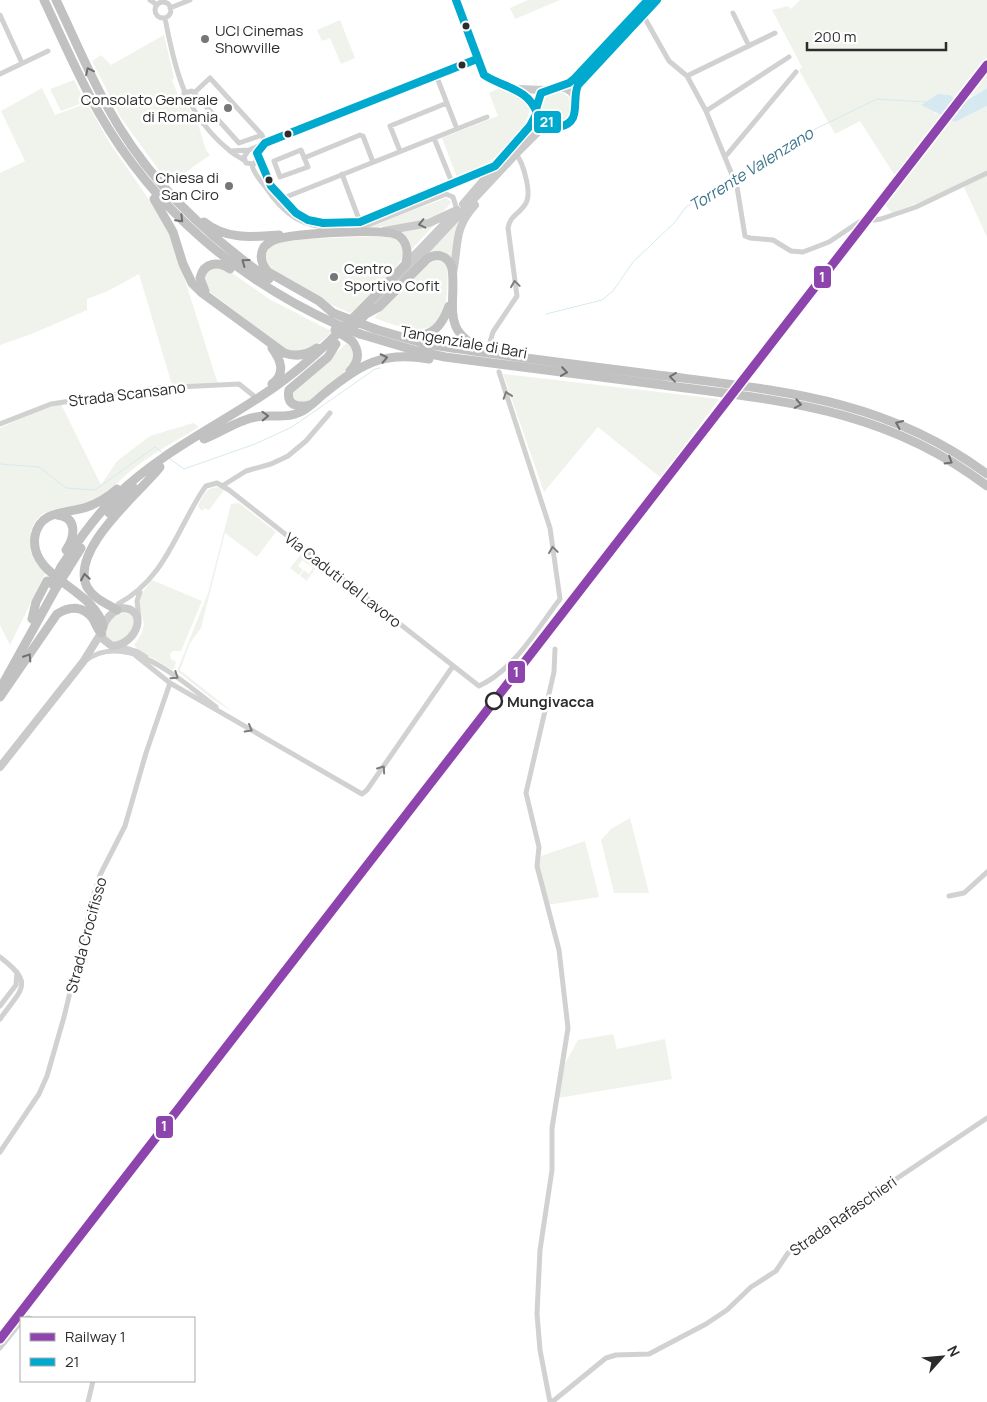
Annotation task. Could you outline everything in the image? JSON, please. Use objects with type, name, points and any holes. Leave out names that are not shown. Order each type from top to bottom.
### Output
[{"type":"highway","name":"Tangenziale di Bari","points":[[44,0],[99,112],[144,178],[178,217],[223,258],[266,288],[309,312],[336,334],[360,334],[417,351],[487,362],[750,396],[816,407],[876,425],[937,453],[987,486]]},
{"type":"highway","name":"Tangenziale di Bari","points":[[56,0],[107,106],[124,134],[162,186],[208,233],[275,283],[333,313],[375,329],[426,344],[721,382],[815,397],[864,410],[925,436],[987,474]]},
{"type":"highway","points":[[115,606],[96,598],[88,587],[84,573],[87,558],[131,496],[163,463],[267,400],[406,264],[408,253],[405,244],[399,236],[384,231],[242,237],[211,228],[177,195],[124,134]]},
{"type":"highway","points":[[114,136],[121,157],[159,205],[167,219],[186,273],[201,292],[270,346],[284,353],[298,356],[306,354],[379,307],[416,268],[431,256],[436,255],[446,258],[450,262],[453,276],[451,300],[453,322],[461,336],[472,344],[499,354]]},
{"type":"highway","points":[[295,236],[277,239],[264,247],[261,257],[263,267],[281,280],[320,302],[333,313]]},
{"type":"highway","points":[[213,301],[203,290],[200,278],[205,268],[216,263],[222,264],[254,286],[266,288]]},
{"type":"highway","points":[[399,336],[413,337],[433,332],[445,319],[451,300]]},
{"type":"highway","points":[[336,334],[352,341],[358,351],[356,363],[341,380]]},
{"type":"highway","points":[[310,405],[302,407],[292,404],[289,400],[288,390],[328,357],[336,334]]},
{"type":"highway","points":[[61,568],[114,508],[163,463],[192,440],[291,375],[336,334]]},
{"type":"highway","points":[[233,414],[276,381],[280,374],[281,362],[270,346]]},
{"type":"highway","points":[[204,439],[222,432],[242,420],[266,416],[291,416],[303,411],[341,380],[374,360],[396,356],[459,364],[487,362]]},
{"type":"highway","points":[[102,630],[100,617],[91,605],[46,567],[38,557],[35,543],[37,529],[46,517],[52,514],[80,510],[99,502],[142,468],[163,463]]},
{"type":"highway","points":[[0,689],[61,568],[71,543],[74,532],[68,519],[62,515],[52,514]]},
{"type":"highway","points":[[0,677],[32,618],[36,602],[52,584]]},
{"type":"highway","points":[[91,605],[104,610],[115,606]]},
{"type":"highway","points":[[0,697],[57,614],[66,608],[75,607],[84,610],[102,630]]},
{"type":"main road","points":[[518,89],[546,90],[560,87],[575,78],[648,0]]},
{"type":"main road","points":[[574,96],[582,79],[657,0]]},
{"type":"main road","points":[[366,314],[542,128],[548,126],[561,127],[572,120],[576,111],[574,96],[571,90],[560,87]]},
{"type":"main road","points":[[518,89],[529,98],[548,126]]},
{"type":"main road","points":[[406,264],[457,210],[530,126],[537,111],[538,98],[546,90]]},
{"type":"main road","points":[[453,276],[459,229],[495,176]]},
{"type":"main road","points":[[384,231],[429,223],[457,210]]},
{"type":"main road","points":[[2,764],[83,662],[115,606],[132,611],[138,623],[134,635],[119,646],[106,644],[102,630]]},
{"type":"street","points":[[150,0],[157,5]]},
{"type":"street","points":[[170,8],[190,0]]},
{"type":"street","points":[[456,0],[484,75],[490,80],[518,89]]},
{"type":"street","points":[[157,5],[164,3],[170,8]]},
{"type":"street","points":[[157,5],[155,11],[157,16],[165,18]]},
{"type":"street","points":[[165,18],[170,14],[170,8]]},
{"type":"street","points":[[733,13],[749,46]]},
{"type":"street","points":[[0,15],[22,63]]},
{"type":"street","points":[[643,15],[669,61],[687,76],[706,111],[733,178],[745,236],[773,240],[792,251],[802,252],[829,242],[859,222],[881,219],[916,207],[987,172]]},
{"type":"street","points":[[165,18],[176,70],[184,93],[204,124],[230,152],[252,165],[266,189],[284,210],[306,225],[314,227],[363,227],[446,194],[453,197],[457,210]]},
{"type":"street","points":[[687,76],[775,34]]},
{"type":"street","points":[[0,74],[48,51]]},
{"type":"street","points":[[706,111],[789,57]]},
{"type":"street","points":[[230,152],[249,150],[477,59]]},
{"type":"street","points":[[725,157],[796,72]]},
{"type":"street","points":[[436,75],[457,129]]},
{"type":"street","points":[[194,93],[210,78],[262,135],[265,143]]},
{"type":"street","points":[[184,93],[192,91],[239,143],[262,135]]},
{"type":"street","points":[[400,151],[390,126],[447,103]]},
{"type":"street","points":[[281,199],[487,117]]},
{"type":"street","points":[[304,158],[360,135],[363,136],[373,162]]},
{"type":"street","points":[[434,138],[453,185]]},
{"type":"street","points":[[252,165],[256,163],[265,143]]},
{"type":"street","points":[[249,150],[258,155],[271,186],[281,199],[296,213],[308,220],[323,223],[360,222],[495,166]]},
{"type":"street","points":[[245,161],[244,155],[249,150]]},
{"type":"street","points":[[301,150],[304,158],[308,167],[280,177],[274,161],[301,150]]},
{"type":"street","points":[[490,342],[493,332],[517,296],[508,228],[509,220],[524,205],[528,196],[524,168],[516,154]]},
{"type":"street","points":[[342,174],[360,222]]},
{"type":"street","name":"Via Caduti del Lavoro","points":[[222,486],[479,686],[492,680],[506,669],[560,598],[550,528],[499,372]]},
{"type":"street","name":"Strada Scansano","points":[[0,424],[51,404],[158,388],[239,384],[254,396]]},
{"type":"street","points":[[138,623],[136,601],[141,589],[174,543],[203,490],[211,484],[222,486],[246,471],[271,464],[288,456],[306,441],[330,413]]},
{"type":"street","points":[[115,606],[141,589]]},
{"type":"street","points":[[119,646],[138,652],[176,676],[235,721]]},
{"type":"street","points":[[551,1402],[538,1333],[537,1305],[540,1250],[552,1170],[552,1128],[568,1028],[559,950],[536,863],[539,847],[526,793],[554,672],[555,649]]},
{"type":"street","points":[[83,662],[98,652],[110,650],[122,651],[154,663]]},
{"type":"street","points":[[135,655],[170,683],[362,794],[367,790],[453,666]]},
{"type":"street","name":"Strada Crocifisso","points":[[0,1152],[39,1094],[47,1076],[64,1017],[92,897],[100,874],[125,826],[146,753],[170,683]]},
{"type":"street","points":[[949,896],[964,892],[987,872]]},
{"type":"street","points":[[0,957],[16,969],[22,980],[22,988],[0,1019]]},
{"type":"street","points":[[0,1006],[16,985],[18,978],[16,969]]},
{"type":"street","name":"Strada Rafaschieri","points":[[551,1402],[606,1358],[616,1355],[649,1354],[716,1318],[750,1287],[776,1271],[788,1253],[797,1245],[987,1118]]},
{"type":"street","points":[[0,1348],[20,1323]]},
{"type":"street","points":[[88,1402],[93,1382]]},
{"type":"shaded area","points":[[528,0],[560,0],[515,19],[510,8]]},
{"type":"shaded area","points":[[800,0],[987,0],[987,57],[955,99],[950,95],[934,113],[942,115],[895,176],[860,121],[835,134],[799,70],[802,67],[772,10],[788,6],[791,9]]},
{"type":"shaded area","points":[[340,20],[355,58],[341,64],[330,38],[322,41],[317,30]]},
{"type":"shaded area","points":[[164,35],[174,78],[172,80],[178,95],[181,94],[199,127],[206,150],[210,155],[169,184],[121,118],[92,61],[101,55],[111,65]]},
{"type":"shaded area","points":[[987,68],[987,88],[960,103]]},
{"type":"shaded area","points":[[74,80],[85,102],[61,111],[50,89]]},
{"type":"shaded area","points":[[42,88],[55,115],[87,103],[109,142],[168,227],[218,384],[172,385],[139,274],[108,291],[87,299],[87,310],[34,333],[0,345],[0,173],[25,161],[1,111]]},
{"type":"shaded area","points":[[499,88],[518,93],[524,97],[530,108],[528,116],[516,135],[492,160],[479,171],[458,180],[442,138],[498,116],[489,93]]},
{"type":"shaded area","points":[[987,88],[987,106],[955,122],[921,105],[938,94],[950,95],[960,103],[964,102]]},
{"type":"shaded area","points":[[557,92],[568,96],[572,107],[568,118],[557,122],[546,118],[542,107],[546,96]]},
{"type":"shaded area","points":[[987,106],[987,170],[938,195],[892,213],[883,203],[948,118],[955,122]]},
{"type":"shaded area","points":[[987,174],[987,237],[963,185]]},
{"type":"shaded area","points":[[446,198],[451,202],[445,210],[425,220],[399,225],[365,228]]},
{"type":"shaded area","points":[[460,220],[454,237],[453,259],[427,255]]},
{"type":"shaded area","points":[[434,225],[412,249],[407,239],[399,231]]},
{"type":"shaded area","name":"Centro Sportivo Cofit","points":[[390,236],[401,245],[403,259],[352,314],[321,300],[269,270],[263,260],[271,244],[302,239]]},
{"type":"shaded area","points":[[440,258],[446,263],[448,269],[447,291],[443,312],[437,321],[430,327],[412,329],[374,318],[421,268]]},
{"type":"shaded area","points":[[222,266],[269,299],[333,332],[310,350],[290,353],[205,288],[205,271]]},
{"type":"shaded area","points":[[349,341],[356,355],[349,369],[306,404],[296,404],[291,394]]},
{"type":"shaded area","points":[[503,374],[719,399],[661,478],[598,427],[544,492]]},
{"type":"shaded area","points":[[61,404],[101,485],[117,461],[150,436],[193,423],[199,427],[159,450],[110,489],[91,501],[49,511],[38,518],[31,531],[31,546],[36,561],[46,572],[10,645],[0,625],[0,428],[51,405]]},
{"type":"shaded area","points":[[218,487],[224,490],[209,510],[204,508],[202,511],[198,506],[203,496],[210,489]]},
{"type":"shaded area","points":[[239,503],[276,532],[257,557],[225,533],[201,628],[190,643],[180,670],[233,712],[211,698],[177,671],[208,593],[231,504]]},
{"type":"shaded area","points":[[302,553],[318,565],[304,584],[306,580],[300,576],[304,570],[309,574],[313,568],[302,560],[298,566],[303,570],[299,575],[290,568]]},
{"type":"shaded area","points":[[152,580],[202,601],[181,651],[173,651],[170,654],[171,659],[176,662],[173,670],[138,650],[134,645],[142,633],[144,624],[139,605],[140,596]]},
{"type":"shaded area","points":[[123,612],[132,615],[134,620],[133,629],[127,636],[115,643],[106,640],[107,626],[115,617]]},
{"type":"shaded area","points":[[630,818],[649,893],[614,893],[601,840],[611,829]]},
{"type":"shaded area","points":[[585,841],[599,897],[547,905],[537,866],[541,856]]},
{"type":"shaded area","points":[[613,1034],[617,1049],[665,1039],[672,1079],[558,1098],[563,1067],[578,1040]]},
{"type":"waterway","name":"Torrente Valenzano","points":[[735,177],[811,131],[877,99],[926,102]]},
{"type":"waterway","name":"Torrente Valenzano","points":[[546,314],[602,300],[613,291],[633,262],[675,222],[686,207],[731,179]]},
{"type":"waterway","name":"Torrente Valenzano","points":[[170,459],[184,469],[255,444],[292,427],[375,369],[380,368]]},
{"type":"waterway","points":[[0,464],[39,467],[66,488],[95,490],[155,447],[163,453]]},
{"type":"railway","points":[[0,1333],[425,784]]},
{"type":"rail line","name":"1","points":[[0,1339],[987,65]]},
{"type":"transit line","name":"21","points":[[456,0],[484,75],[522,93],[528,98],[537,113]]},
{"type":"transit line","name":"21","points":[[648,0],[575,78],[569,83],[541,93],[536,109],[542,120],[559,127],[571,121],[574,116],[578,85],[657,0]]},
{"type":"transit line","name":"21","points":[[477,59],[265,143],[257,153],[271,186],[296,213],[308,220],[323,223],[360,222],[495,166],[530,126],[537,113]]},
{"type":"place","name":"UCI Cinemas Showville","points":[[205,39]]},
{"type":"place","name":"Consolato Generale di Romania","points":[[228,108]]},
{"type":"place","name":"Chiesa di San Ciro","points":[[229,186]]},
{"type":"place","name":"Centro Sportivo Cofit","points":[[334,277]]},
{"type":"place","name":"Mungivacca","points":[[494,701]]}]
